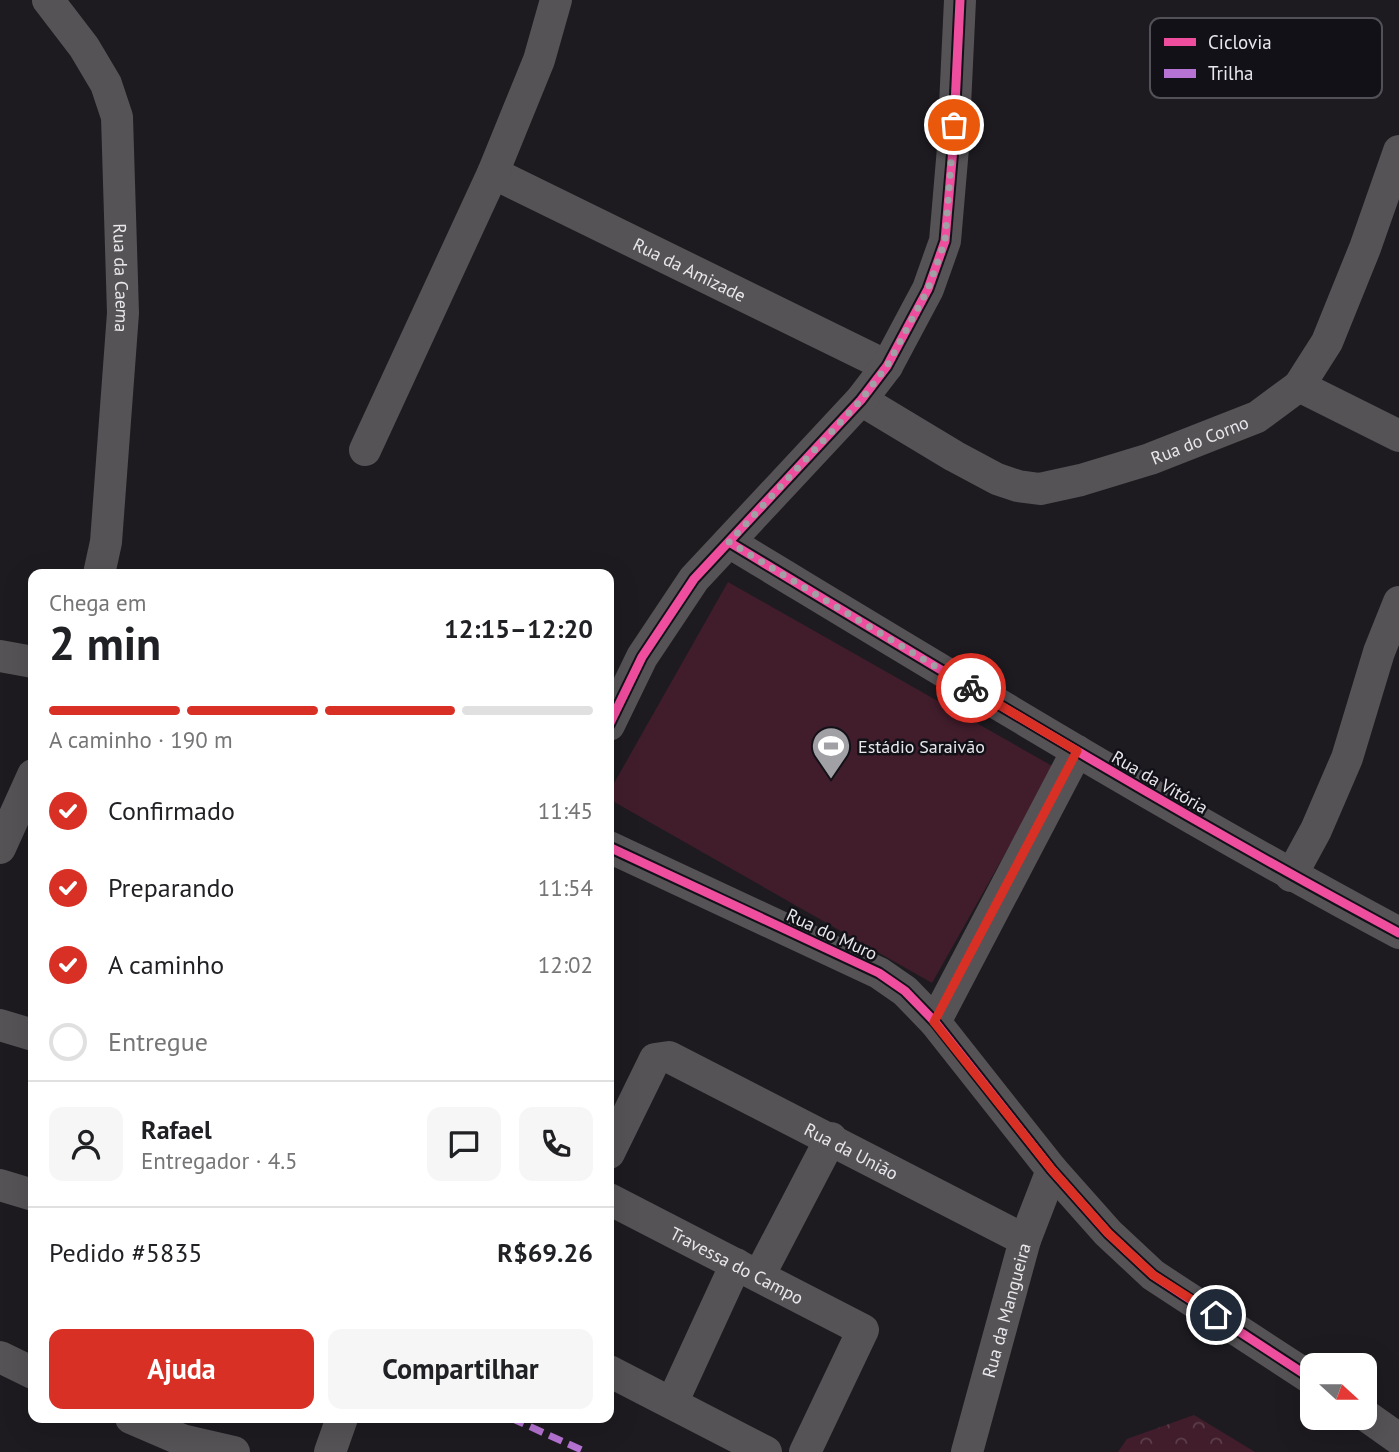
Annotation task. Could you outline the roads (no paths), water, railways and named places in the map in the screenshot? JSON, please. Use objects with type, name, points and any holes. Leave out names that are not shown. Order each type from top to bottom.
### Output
[{"type":"street","name":"Rua da Caema","points":[[47,0],[84,47],[106,83],[117,117],[123,313],[106,541],[100,569]]},
{"type":"street","points":[[365,450],[493,173],[539,60],[556,0]]},
{"type":"street","points":[[614,715],[642,657],[694,579],[861,400],[887,366],[928,289],[945,241],[953,148],[960,0]]},
{"type":"street","name":"Rua do Corno","points":[[861,400],[997,479],[1040,489],[1150,460],[1256,417],[1299,386],[1327,342],[1365,248],[1399,151]]},
{"type":"street","name":"Rua da Amizade","points":[[493,173],[887,366]]},
{"type":"street","points":[[1299,386],[1399,436]]},
{"type":"street","name":"Rua da Vitória","points":[[729,542],[1291,876],[1399,933]]},
{"type":"street","points":[[1291,876],[1316,830],[1346,758],[1379,652],[1399,602]]},
{"type":"street","points":[[0,656],[28,661]]},
{"type":"street","points":[[934,1022],[1077,751]]},
{"type":"street","points":[[0,848],[28,786]]},
{"type":"street","name":"Rua do Muro","points":[[614,849],[879,973],[905,991],[934,1022],[1052,1170],[1108,1233],[1153,1275],[1300,1371]]},
{"type":"street","points":[[0,1025],[28,1033]]},
{"type":"street","name":"Rua da União","points":[[614,1143],[655,1059],[669,1057],[1025,1240]]},
{"type":"street","points":[[672,1403],[748,1270],[831,1138]]},
{"type":"street","name":"Rua da Mangueira","points":[[967,1452],[1025,1240],[1052,1170]]},
{"type":"street","points":[[0,1185],[28,1193]]},
{"type":"street","name":"Travessa do Campo","points":[[614,1202],[863,1330],[805,1452]]},
{"type":"street","points":[[0,1357],[28,1371]]},
{"type":"street","points":[[614,1374],[765,1452]]},
{"type":"street","points":[[156,1423],[186,1429],[234,1452]]},
{"type":"street","points":[[330,1452],[340,1423]]},
{"type":"street","points":[[1377,1423],[1399,1438]]},
{"type":"place","name":"Estádio Saraivão","points":[[831,780]]}]
